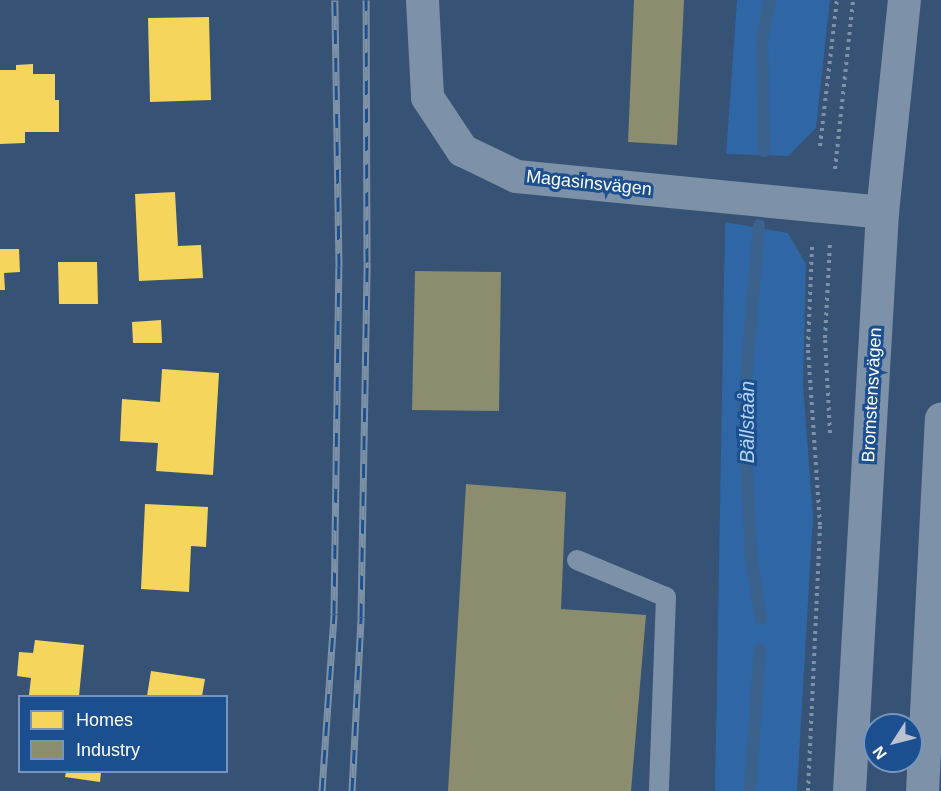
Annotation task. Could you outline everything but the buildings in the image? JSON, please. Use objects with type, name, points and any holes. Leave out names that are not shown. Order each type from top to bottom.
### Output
[{"type":"street","name":"Magasinsvägen","points":[[422,0],[427,97],[462,150],[516,176],[882,212]]},
{"type":"street","name":"Bromstensvägen","points":[[849,791],[882,212],[904,0]]},
{"type":"street","points":[[921,791],[941,418]]},
{"type":"lane","points":[[577,560],[666,597],[659,791]]},
{"type":"path","points":[[820,146],[837,0]]},
{"type":"path","points":[[837,144],[853,0]]},
{"type":"path","points":[[808,791],[820,525],[808,347],[812,246]]},
{"type":"shaded area","points":[[737,0],[830,0],[816,128],[788,156],[726,154]]},
{"type":"shaded area","points":[[725,222],[788,233],[806,264],[803,384],[813,517],[797,791],[715,791]]},
{"type":"waterway","name":"Bällstaån","points":[[764,151],[762,39],[770,0]]},
{"type":"waterway","name":"Bällstaån","points":[[759,225],[744,402],[751,557],[761,619]]},
{"type":"waterway","name":"Bällstaån","points":[[750,791],[760,649]]},
{"type":"railway","points":[[322,791],[334,614],[339,267],[335,0]]},
{"type":"railway","points":[[352,791],[361,617],[367,262],[366,0]]}]
